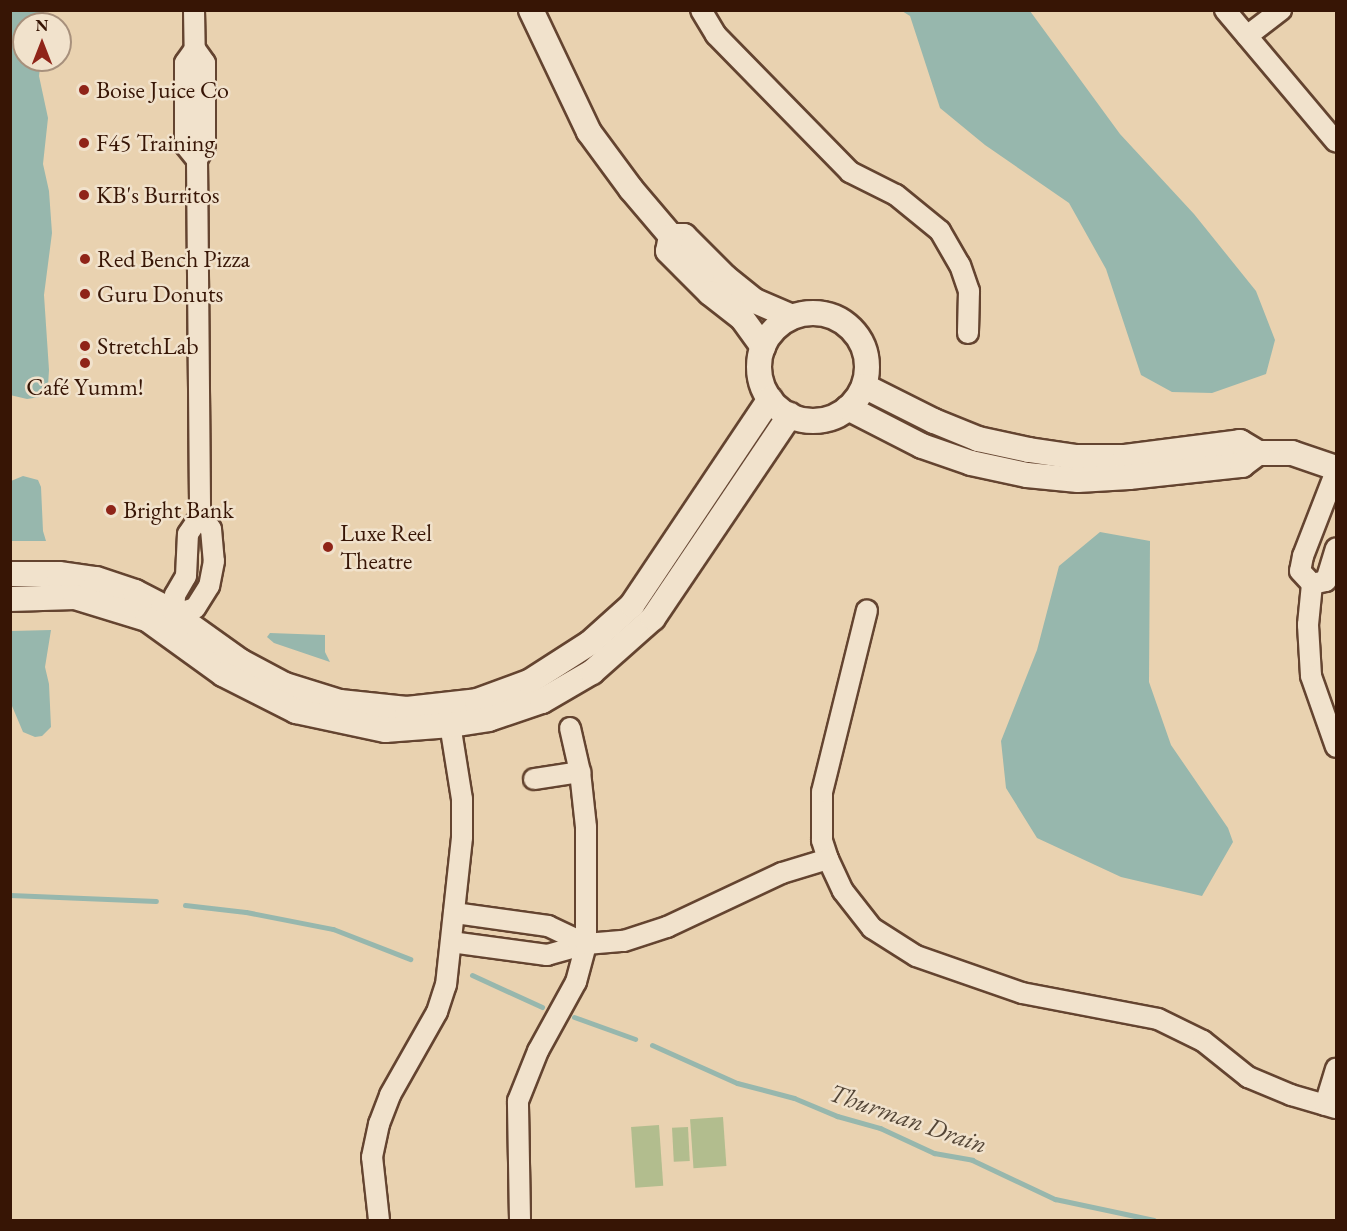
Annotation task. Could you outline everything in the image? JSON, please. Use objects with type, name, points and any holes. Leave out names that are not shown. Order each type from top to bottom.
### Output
[{"type":"street","points":[[169,623],[175,595],[186,576],[188,534],[200,516],[196,160],[185,144],[185,63],[195,49],[194,10]]},
{"type":"street","points":[[531,10],[589,132],[631,189],[671,236],[684,236],[725,277],[755,301],[792,317]]},
{"type":"street","points":[[701,10],[716,35],[850,172],[896,195],[940,231],[960,265],[969,291],[968,333]]},
{"type":"street","points":[[1226,10],[1336,142]]},
{"type":"street","points":[[1247,36],[1281,10]]},
{"type":"street","points":[[671,236],[668,250],[710,293],[742,318],[763,347]]},
{"type":"street","points":[[817,313],[833,317],[848,326],[859,338],[866,353],[867,370],[864,386],[848,408],[835,416],[820,420],[805,420],[790,416],[770,399],[762,383],[759,365],[763,347],[772,332],[792,317],[817,313]]},
{"type":"street","points":[[864,386],[934,421],[978,439],[1029,450],[1077,457],[1125,457],[1240,442],[1258,453],[1292,453],[1336,469],[1303,556],[1300,571],[1312,584],[1308,625],[1311,676],[1336,747]]},
{"type":"street","points":[[10,574],[59,574],[96,579],[135,592],[223,674],[296,711],[385,730],[449,714],[529,682],[590,643],[632,605],[770,399]]},
{"type":"street","points":[[848,408],[922,446],[971,463],[1027,475],[1078,480],[1141,476],[1242,465],[1258,453]]},
{"type":"street","points":[[449,714],[489,719],[542,701],[592,672],[653,618],[790,416]]},
{"type":"street","points":[[10,598],[75,597],[147,619],[169,623],[195,608],[209,586],[214,561],[211,529],[200,516]]},
{"type":"street","points":[[1312,584],[1326,581],[1336,549]]},
{"type":"street","points":[[867,610],[822,792],[822,840],[843,891],[872,928],[916,956],[1022,993],[1158,1018],[1203,1041],[1248,1077],[1291,1095],[1331,1107],[1336,1069]]},
{"type":"street","points":[[379,1221],[372,1157],[378,1124],[390,1095],[437,1012],[446,985],[462,837],[462,799],[449,714]]},
{"type":"street","points":[[520,1221],[518,1101],[538,1052],[576,982],[586,944],[586,827],[580,772],[570,728]]},
{"type":"street","points":[[534,779],[580,772]]},
{"type":"street","points":[[451,942],[547,955],[586,944],[624,941],[667,927],[782,873],[828,859]]},
{"type":"street","points":[[454,913],[548,926],[586,944]]},
{"type":"green space","points":[[723,1117],[726,1166],[693,1168],[690,1119]]},
{"type":"green space","points":[[659,1125],[663,1186],[635,1188],[631,1127]]},
{"type":"green space","points":[[688,1127],[690,1161],[674,1162],[672,1128]]},
{"type":"water","points":[[11,10],[44,11],[12,12],[12,72],[40,72],[48,118],[43,164],[49,191],[52,233],[44,295],[48,386],[40,397],[27,399],[10,395]]},
{"type":"water","points":[[902,11],[1030,11],[1120,134],[1194,214],[1256,291],[1275,340],[1266,374],[1212,393],[1172,392],[1141,375],[1106,269],[1069,203],[985,145],[940,108],[910,16]]},
{"type":"water","points":[[23,476],[38,480],[41,487],[43,531],[46,541],[11,541],[11,481]]},
{"type":"water","points":[[1100,532],[1150,541],[1149,682],[1171,745],[1228,828],[1233,842],[1202,896],[1121,877],[1037,838],[1006,788],[1001,741],[1037,650],[1059,566]]},
{"type":"water","points":[[51,630],[45,667],[49,684],[51,727],[42,736],[35,737],[23,732],[12,706],[11,631]]},
{"type":"water","points":[[270,633],[325,635],[325,652],[330,662],[274,643],[267,637]]},
{"type":"waterway","name":"Thurman Drain","points":[[10,895],[156,901]]},
{"type":"waterway","name":"Thurman Drain","points":[[185,905],[246,912],[333,929],[410,959]]},
{"type":"waterway","name":"Thurman Drain","points":[[472,975],[542,1007]]},
{"type":"waterway","name":"Thurman Drain","points":[[574,1017],[635,1039]]},
{"type":"waterway","name":"Thurman Drain","points":[[652,1045],[737,1083],[794,1098],[837,1116],[880,1128],[934,1153],[972,1160],[1055,1199],[1154,1220]]},
{"type":"place","name":"Boise Juice Co","points":[[84,90]]},
{"type":"place","name":"F45 Training","points":[[84,143]]},
{"type":"place","name":"KB's Burritos","points":[[84,195]]},
{"type":"place","name":"Red Bench Pizza","points":[[85,259]]},
{"type":"place","name":"Guru Donuts","points":[[85,294]]},
{"type":"place","name":"StretchLab","points":[[85,346]]},
{"type":"place","name":"Café Yumm!","points":[[85,363]]},
{"type":"place","name":"Bright Bank","points":[[111,510]]},
{"type":"place","name":"Luxe Reel Theatre","points":[[328,547]]}]
